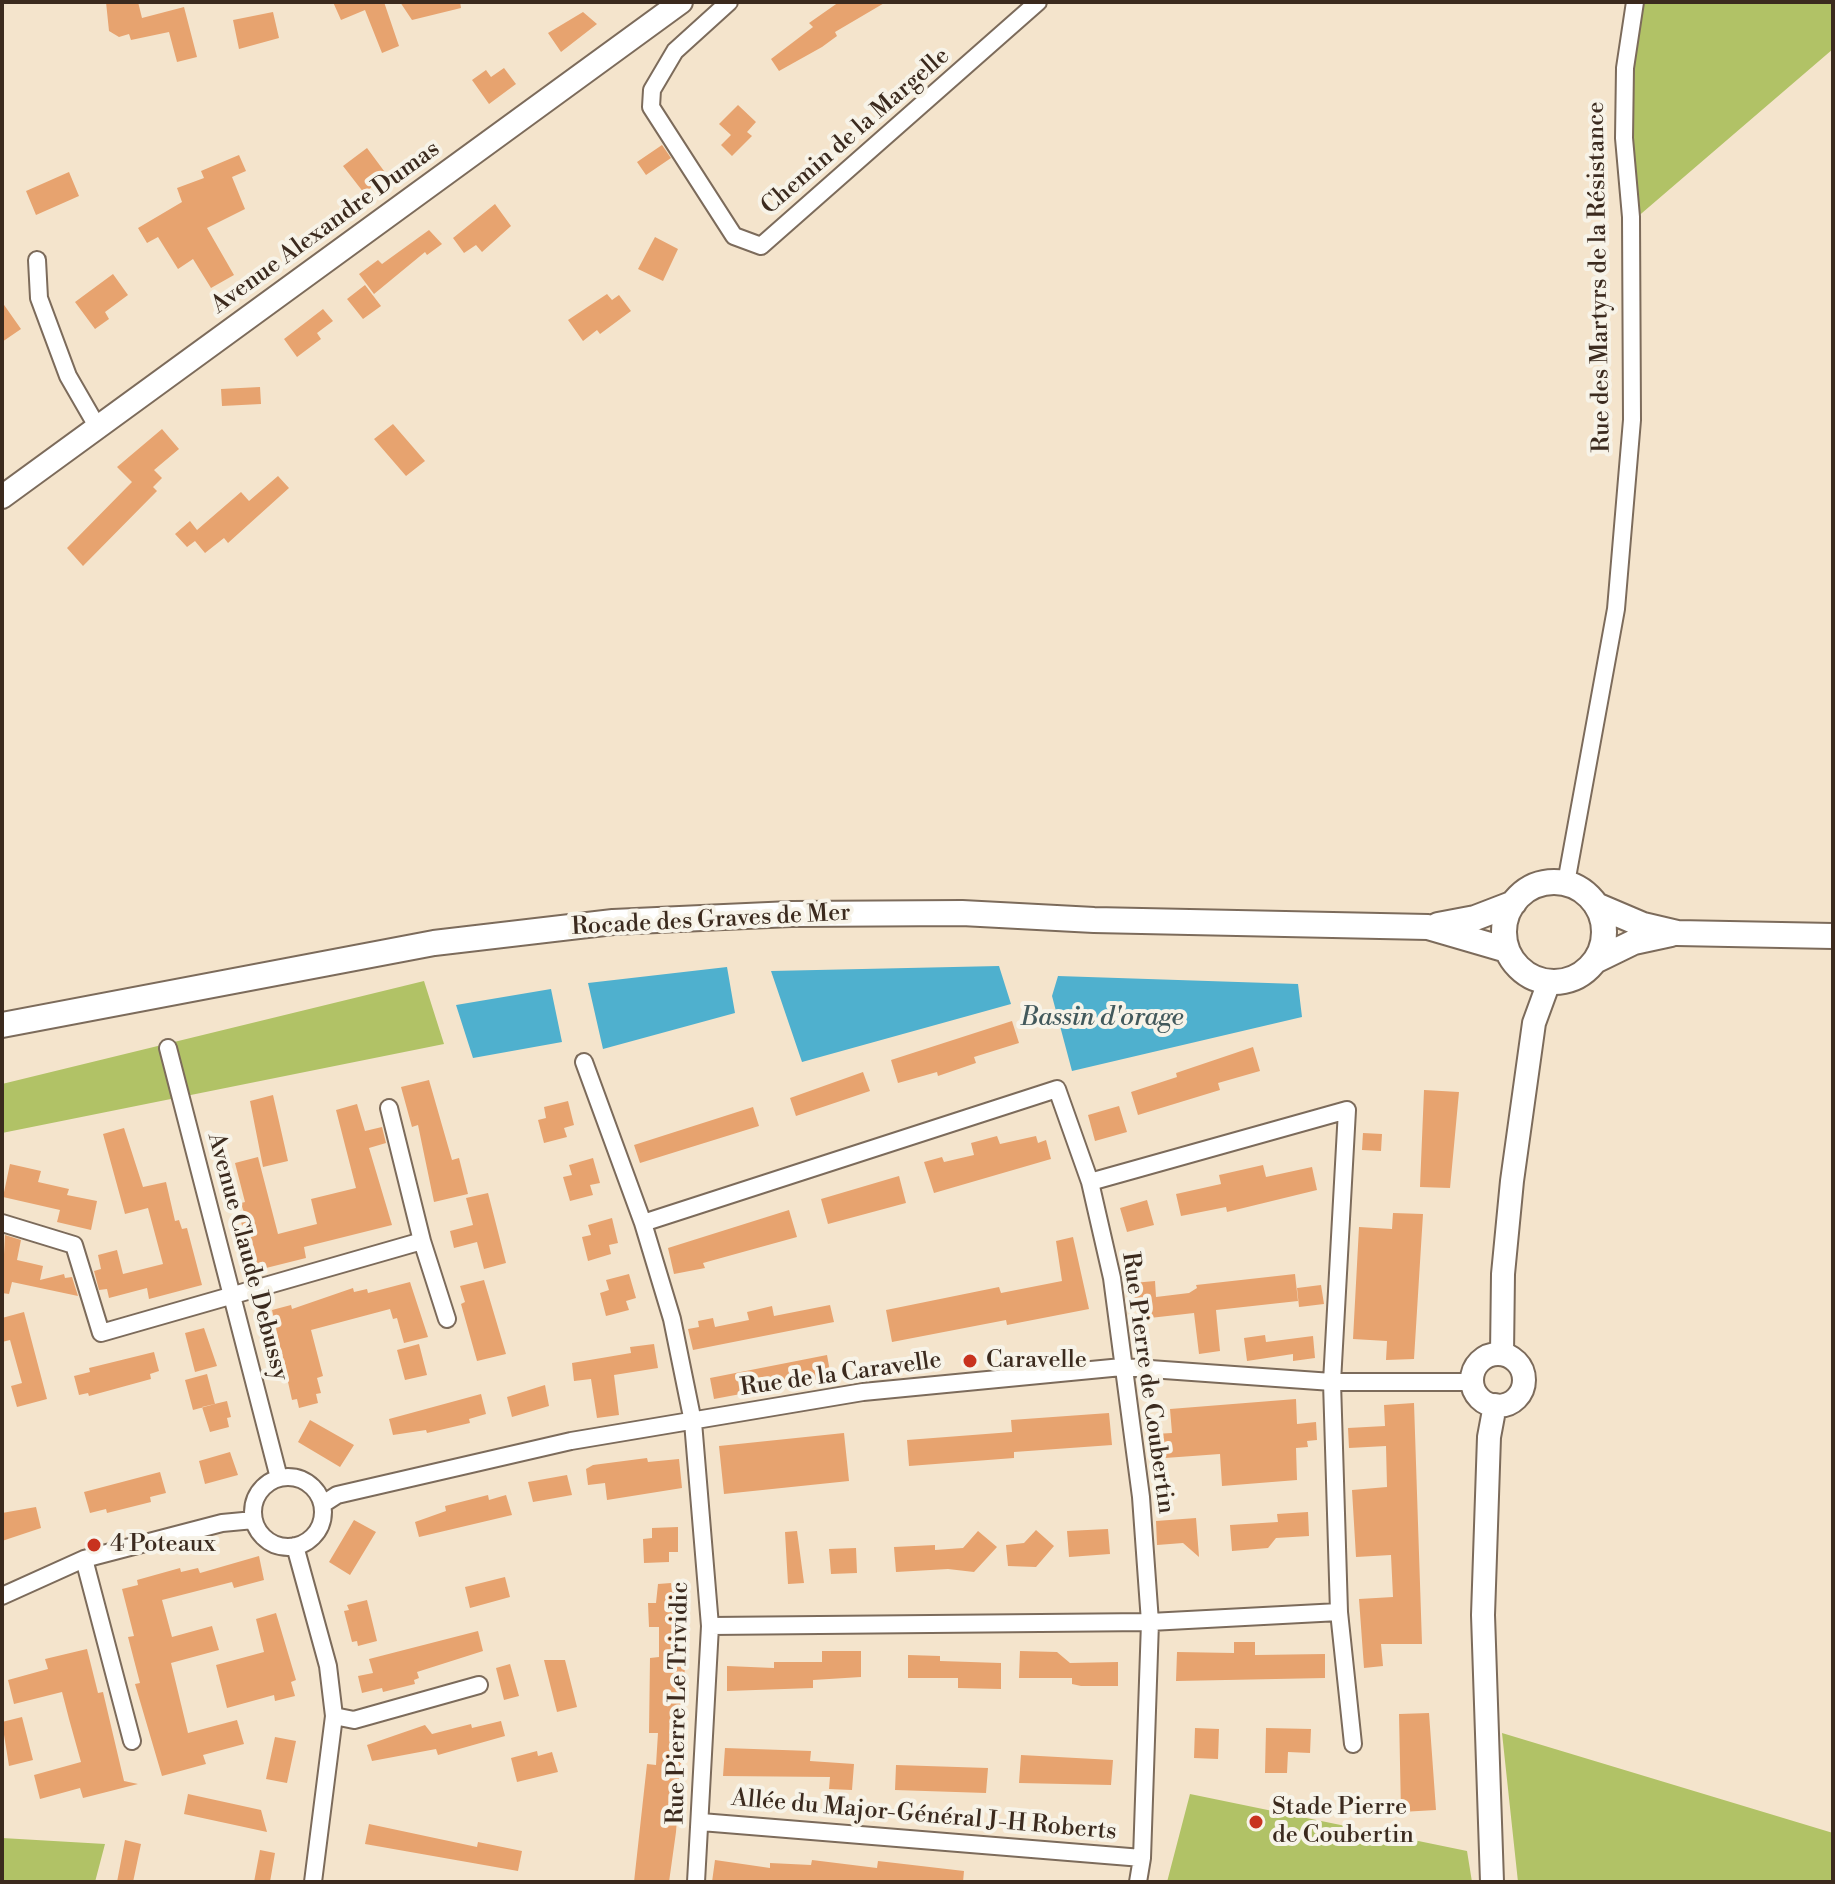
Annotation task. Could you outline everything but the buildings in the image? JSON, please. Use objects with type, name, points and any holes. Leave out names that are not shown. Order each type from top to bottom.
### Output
[{"type":"main road","points":[[1677,933],[1634,942],[1595,961],[1574,977],[1549,982],[1520,969],[1507,950],[1504,924],[1514,903],[1533,886],[1566,883],[1580,889],[1596,905],[1643,925],[1677,933],[1833,936]]},
{"type":"main road","name":"Rocade des Graves de Mer","points":[[2,1025],[434,943],[613,922],[791,914],[962,913],[1094,920],[1428,927],[1468,920],[1514,903]]},
{"type":"main road","points":[[1595,961],[1602,946],[1604,928],[1596,905]]},
{"type":"main road","name":"Rocade des Graves de Mer","points":[[1428,927],[1507,950]]},
{"type":"street","name":"Avenue Alexandre Dumas","points":[[2,497],[681,2]]},
{"type":"street","name":"Chemin de la Margelle","points":[[729,2],[675,51],[652,90],[651,107],[734,236],[761,246],[1038,2]]},
{"type":"street","name":"Rue des Martyrs de la Résistance","points":[[1566,883],[1616,609],[1629,452],[1631,217],[1624,138],[1625,68],[1635,2]]},
{"type":"street","points":[[37,260],[39,298],[63,363],[98,428]]},
{"type":"street","points":[[1502,1354],[1503,1274],[1512,1181],[1534,1023],[1549,982]]},
{"type":"street","name":"Avenue Claude Debussy","points":[[168,1048],[279,1478]]},
{"type":"street","name":"Rue Pierre Le Trividic","points":[[584,1062],[643,1223],[672,1319],[693,1422],[710,1626],[696,1882]]},
{"type":"street","name":"Rue Pierre de Coubertin","points":[[643,1223],[1057,1089],[1090,1182],[1112,1278],[1141,1497],[1150,1622],[1142,1858],[1138,1882]]},
{"type":"street","points":[[389,1108],[422,1241],[447,1319]]},
{"type":"street","points":[[1090,1182],[1347,1110],[1332,1382],[1339,1612],[1353,1744]]},
{"type":"street","points":[[2,1223],[74,1245],[101,1333],[422,1241]]},
{"type":"street","points":[[1502,1354],[1517,1363],[1524,1379],[1512,1401],[1495,1405],[1479,1398],[1472,1382],[1480,1361],[1502,1354]]},
{"type":"street","name":"Rue de la Caravelle","points":[[323,1504],[337,1495],[571,1441],[863,1392],[1122,1367],[1332,1382],[1457,1379],[1472,1382]]},
{"type":"street","points":[[1492,1882],[1483,1615],[1489,1437],[1495,1405]]},
{"type":"street","points":[[279,1478],[302,1479],[319,1494],[323,1504],[323,1515],[314,1536],[295,1546],[285,1547],[265,1538],[254,1520],[256,1499],[262,1489],[279,1478]]},
{"type":"street","points":[[2,1596],[84,1559],[222,1523],[254,1520]]},
{"type":"street","points":[[295,1546],[325,1653],[334,1716],[313,1882]]},
{"type":"street","points":[[84,1559],[132,1741]]},
{"type":"street","points":[[710,1626],[1150,1622],[1339,1612]]},
{"type":"street","points":[[334,1716],[354,1720],[479,1685]]},
{"type":"street","name":"Allée du Major-Général J-H Roberts","points":[[701,1822],[1142,1858]]},
{"type":"green space","points":[[1627,2],[1833,2],[1833,49],[1628,225]]},
{"type":"green space","points":[[424,981],[444,1044],[2,1133],[2,1084]]},
{"type":"green space","points":[[1502,1733],[1833,1833],[1833,1882],[1518,1882]]},
{"type":"green space","name":"Stade Pierre de Coubertin","points":[[1190,1794],[1467,1851],[1472,1882],[1167,1882]]},
{"type":"green space","points":[[2,1838],[105,1844],[95,1882],[2,1882]]},
{"type":"water","name":"Bassin d'orage","points":[[999,966],[1011,1004],[802,1062],[771,971]]},
{"type":"water","points":[[727,967],[735,1013],[603,1049],[588,983]]},
{"type":"water","name":"Bassin d'orage","points":[[1058,976],[1298,984],[1302,1017],[1072,1071],[1052,996]]},
{"type":"water","points":[[551,989],[562,1042],[473,1058],[456,1005]]},
{"type":"place","name":"Caravelle","points":[[970,1361]]},
{"type":"place","name":"4 Poteaux","points":[[94,1545]]},
{"type":"place","name":"Stade Pierre de Coubertin","points":[[1256,1822]]}]
